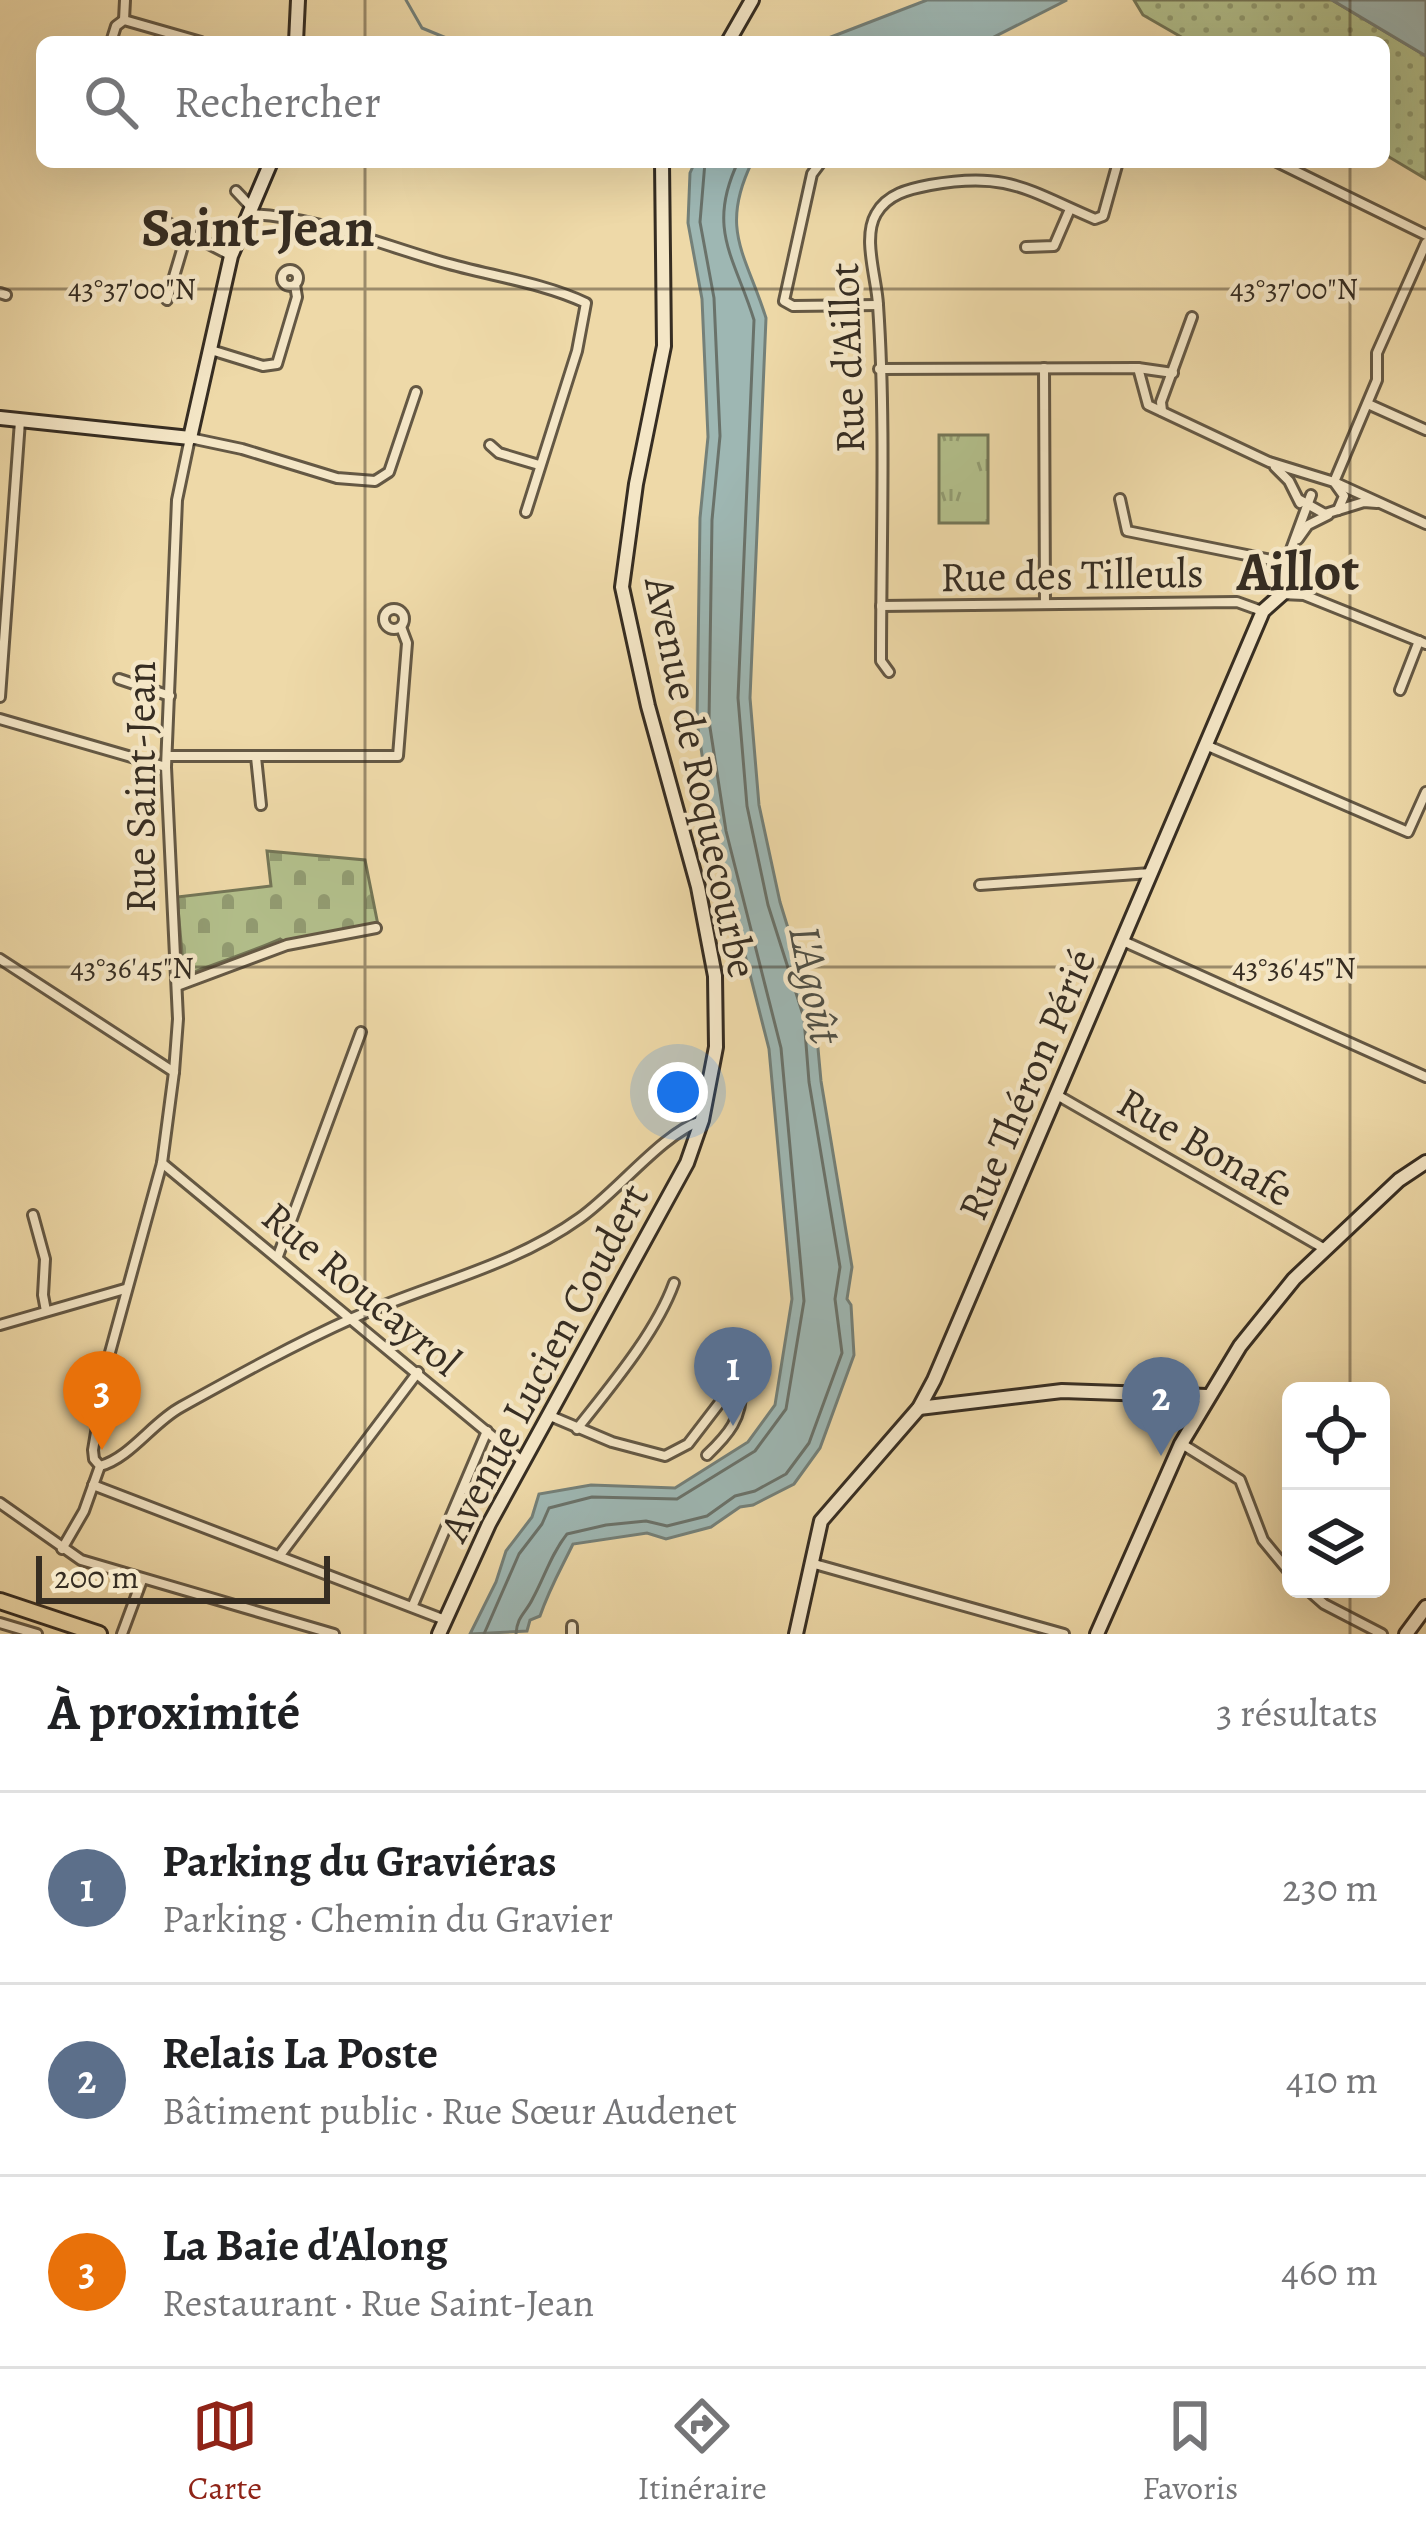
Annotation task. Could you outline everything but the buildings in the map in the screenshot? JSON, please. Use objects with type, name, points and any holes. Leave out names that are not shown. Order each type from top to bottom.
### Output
[{"type":"main road","points":[[0,1601],[99,1634]]},
{"type":"street","points":[[124,20],[125,0]]},
{"type":"street","points":[[296,36],[298,0]]},
{"type":"street","points":[[731,36],[752,0]]},
{"type":"street","points":[[113,36],[124,20]]},
{"type":"street","points":[[124,20],[180,36]]},
{"type":"street","name":"Rue Saint-Jean","points":[[66,1551],[100,1466],[93,1450],[109,1357],[162,1162],[174,1072],[177,986],[166,761],[177,500],[231,256],[270,168]]},
{"type":"street","name":"Avenue de Roquecourbe","points":[[662,168],[664,346],[636,484],[622,587],[648,706],[698,887],[715,976],[716,1047],[702,1120]]},
{"type":"street","points":[[816,168],[784,302],[793,306],[878,305]]},
{"type":"street","name":"Rue d'Aillot","points":[[890,672],[881,662],[873,218],[901,192],[977,177],[1006,181],[1095,219],[1103,216],[1116,168]]},
{"type":"street","points":[[1289,168],[1426,239],[1377,353],[1377,380],[1368,404],[1329,482],[1316,486],[1301,517],[1282,594],[1304,595],[1422,642],[1400,690]]},
{"type":"street","points":[[236,191],[252,211],[542,286],[586,303],[577,351],[526,512]]},
{"type":"street","points":[[1026,247],[1054,246],[1070,208]]},
{"type":"street","points":[[161,233],[168,223],[231,256]]},
{"type":"street","points":[[167,300],[187,233]]},
{"type":"street","points":[[210,350],[263,366],[277,364],[297,296],[295,285]]},
{"type":"street","points":[[1162,412],[1161,402],[1192,316]]},
{"type":"street","points":[[1044,368],[1045,604]]},
{"type":"street","points":[[879,369],[1138,368],[1173,373]]},
{"type":"street","points":[[1138,368],[1148,405],[1269,462],[1426,524]]},
{"type":"street","points":[[0,418],[190,438],[337,478],[375,481],[389,472],[416,392]]},
{"type":"street","points":[[1368,404],[1426,430]]},
{"type":"street","points":[[0,697],[20,421]]},
{"type":"street","points":[[490,445],[499,453],[539,465]]},
{"type":"street","points":[[1269,462],[1308,502],[1334,512]]},
{"type":"street","points":[[1329,482],[1345,496],[1334,512]]},
{"type":"street","points":[[1120,500],[1127,531],[1286,563]]},
{"type":"street","points":[[1294,545],[1308,525],[1334,512],[1364,502],[1384,505]]},
{"type":"street","points":[[880,578],[890,596],[903,605]]},
{"type":"street","name":"Rue Théron Périé","points":[[796,1634],[821,1521],[919,1408],[1263,611],[1282,594]]},
{"type":"street","name":"Rue des Tilleuls","points":[[881,606],[1237,602],[1263,611]]},
{"type":"street","points":[[0,719],[166,761],[398,756],[407,644],[401,626]]},
{"type":"street","points":[[119,679],[170,696]]},
{"type":"street","points":[[1208,746],[1408,832],[1426,792]]},
{"type":"street","points":[[256,758],[261,805]]},
{"type":"street","points":[[980,885],[1151,873]]},
{"type":"street","points":[[177,986],[286,944],[376,928]]},
{"type":"street","points":[[1124,941],[1426,1077]]},
{"type":"street","points":[[0,959],[174,1072]]},
{"type":"street","points":[[278,1256],[361,1032]]},
{"type":"street","name":"Rue Bonafe","points":[[1057,1095],[1325,1249]]},
{"type":"street","points":[[100,1466],[179,1408],[354,1318],[519,1255],[579,1219],[632,1176],[678,1129],[702,1120]]},
{"type":"street","name":"Avenue Lucien Coudert","points":[[439,1634],[522,1461],[687,1163],[702,1120]]},
{"type":"street","name":"Rue Roucayrol","points":[[162,1162],[522,1461]]},
{"type":"street","points":[[1097,1634],[1181,1444],[1256,1324],[1325,1249],[1423,1169]]},
{"type":"street","points":[[33,1215],[50,1258],[43,1295],[46,1311]]},
{"type":"street","points":[[577,1429],[620,1374],[674,1283]]},
{"type":"street","points":[[0,1325],[127,1288]]},
{"type":"street","points":[[280,1555],[418,1372]]},
{"type":"street","points":[[547,1414],[577,1429],[665,1456],[688,1444],[734,1384],[741,1387],[742,1401],[730,1434],[707,1455]]},
{"type":"street","points":[[919,1408],[1062,1391],[1207,1396]]},
{"type":"street","points":[[1184,1395],[1198,1412]]},
{"type":"street","points":[[413,1605],[487,1430]]},
{"type":"street","points":[[1181,1444],[1240,1480],[1263,1540],[1282,1563]]},
{"type":"street","points":[[93,1485],[446,1620]]},
{"type":"street","points":[[0,1503],[66,1551],[142,1580],[334,1634]]},
{"type":"street","points":[[810,1562],[1064,1634]]},
{"type":"street","points":[[122,1634],[142,1580]]},
{"type":"street","points":[[1317,1598],[1382,1634]]},
{"type":"street","points":[[1406,1634],[1426,1607]]},
{"type":"street","points":[[0,1623],[32,1633]]},
{"type":"green space","points":[[1134,0],[1332,0],[1426,56],[1426,179],[1390,158],[1390,36],[1180,36],[1143,15]]},
{"type":"green space","points":[[939,435],[988,435],[988,523],[939,523]]},
{"type":"green space","points":[[267,851],[365,860],[378,925],[285,942],[280,939],[184,976],[177,897],[271,886]]},
{"type":"water","points":[[927,0],[1067,0],[996,36],[834,36]]},
{"type":"water","points":[[1332,0],[1426,0],[1426,56]]},
{"type":"water","points":[[692,168],[750,168],[737,206],[737,224],[766,318],[750,698],[759,805],[780,902],[815,1016],[852,1267],[847,1299],[854,1355],[820,1448],[794,1484],[740,1507],[711,1527],[666,1539],[647,1533],[573,1544],[540,1616],[530,1620],[527,1631],[470,1634],[506,1551],[532,1517],[539,1494],[591,1485],[675,1488],[748,1442],[775,1405],[792,1299],[769,1049],[714,833],[697,722],[700,518],[708,437],[702,299],[688,223]]},
{"type":"waterway","points":[[406,0],[422,28],[441,36]]},
{"type":"place","name":"Parking du Graviéras","points":[[733,1426]]},
{"type":"place","name":"La Baie d'Along","points":[[102,1450]]},
{"type":"place","name":"Relais La Poste","points":[[1161,1456]]},
{"type":"district","name":"Saint-Jean","points":[[258,227]]},
{"type":"district","name":"Aillot","points":[[1298,571]]},
{"type":"water label","name":"L'Agoût","points":[[816,984]]}]
